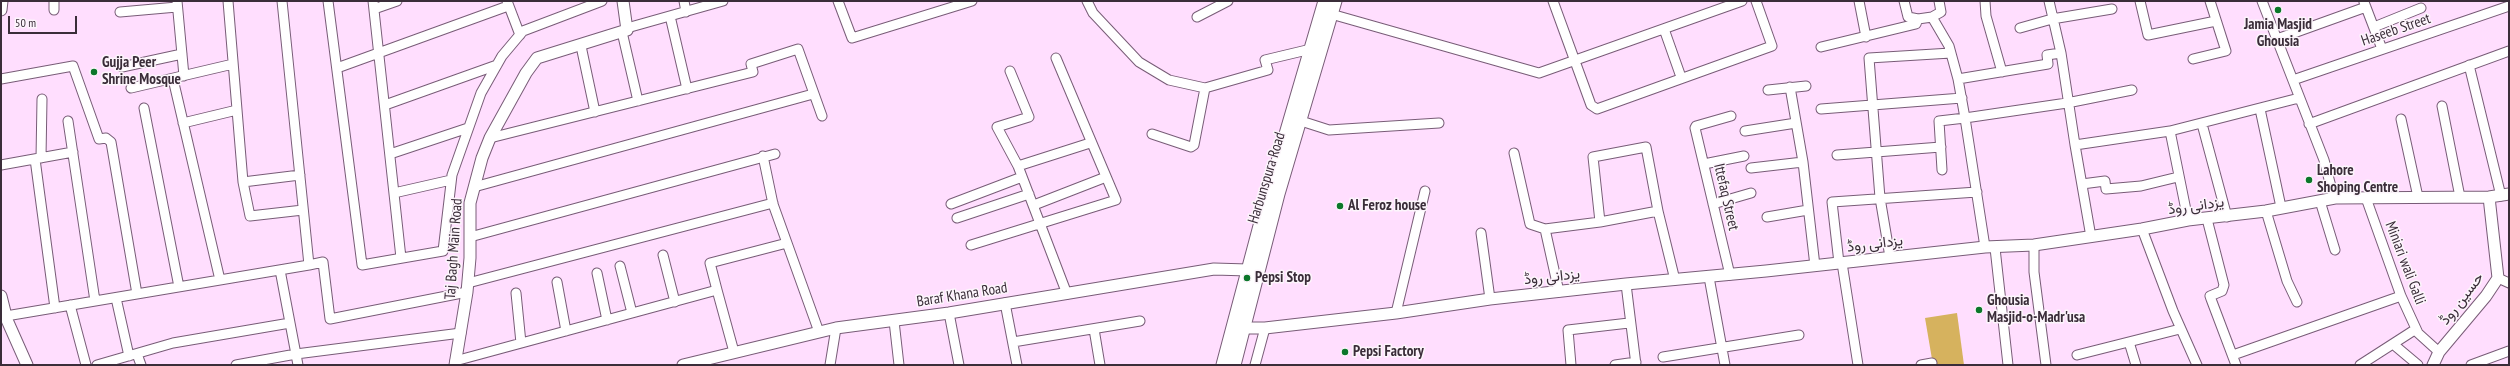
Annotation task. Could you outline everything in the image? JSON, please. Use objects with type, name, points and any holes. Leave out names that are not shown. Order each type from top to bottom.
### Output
[{"type":"main road","name":"Harbunspura Road","points":[[1234,365],[1274,193],[1324,1]]},
{"type":"main road","name":"Harbunspura Road","points":[[1223,365],[1248,270],[1274,193],[1302,121],[1335,1]]},
{"type":"street","points":[[1,10],[2,1]]},
{"type":"street","points":[[228,1],[243,182],[250,216],[303,210]]},
{"type":"street","points":[[282,1],[309,265]]},
{"type":"street","points":[[328,1],[362,264],[443,251],[451,180],[481,93],[497,65],[523,31],[602,1]]},
{"type":"street","points":[[397,1],[374,5],[401,258]]},
{"type":"street","points":[[623,1],[625,30],[638,101]]},
{"type":"street","points":[[684,1],[686,12]]},
{"type":"street","points":[[625,30],[723,1]]},
{"type":"street","points":[[838,1],[852,38],[972,1]]},
{"type":"street","points":[[1087,1],[1093,13],[1139,62],[1168,80],[1206,88],[1268,70],[1265,60],[1311,49]]},
{"type":"street","points":[[1196,18],[1228,1]]},
{"type":"street","points":[[1554,1],[1575,61],[1594,108],[1772,46],[1756,1]]},
{"type":"street","points":[[1331,14],[1529,72],[1539,73],[1742,1]]},
{"type":"street","points":[[1858,1],[1866,37]]},
{"type":"street","points":[[1904,1],[1908,17],[1918,19],[1932,17],[1941,12],[1939,1]]},
{"type":"street","points":[[1985,1],[1986,16],[2002,72]]},
{"type":"street","points":[[2049,1],[2061,53],[2067,103],[2091,237]]},
{"type":"street","points":[[2140,1],[2148,34],[2216,21]]},
{"type":"street","points":[[2193,59],[2226,51],[2210,1]]},
{"type":"street","points":[[2262,1],[2324,160],[2334,198]]},
{"type":"street","points":[[337,68],[508,3],[520,35]]},
{"type":"street","points":[[120,12],[177,4],[184,76]]},
{"type":"street","points":[[2277,39],[2365,4],[2382,49]]},
{"type":"street","name":"Haseeb Street","points":[[2293,80],[2509,6]]},
{"type":"street","points":[[2374,27],[2421,8]]},
{"type":"street","points":[[2020,28],[2052,19],[2112,9]]},
{"type":"street","points":[[670,16],[687,88]]},
{"type":"street","points":[[1932,17],[1951,53],[1958,79],[1977,192],[1990,247],[2008,365]]},
{"type":"street","points":[[1821,47],[1916,24],[1918,19]]},
{"type":"street","points":[[1664,29],[1681,77]]},
{"type":"street","name":"Taj Bagh Main Road","points":[[455,363],[467,288],[470,238],[470,203],[490,138],[526,73],[537,58],[581,46],[625,30]]},
{"type":"street","points":[[581,46],[595,112]]},
{"type":"street","points":[[490,138],[753,72],[751,64],[798,49],[822,116]]},
{"type":"street","points":[[2309,124],[2509,51]]},
{"type":"street","points":[[1890,257],[1880,198],[1869,58],[1951,53]]},
{"type":"street","points":[[1958,79],[2048,64],[2047,55],[2061,53]]},
{"type":"street","points":[[122,67],[182,54]]},
{"type":"street","points":[[971,245],[1041,222],[1116,200],[1090,143],[1056,58]]},
{"type":"street","points":[[131,88],[233,64]]},
{"type":"street","points":[[384,105],[497,65]]},
{"type":"street","points":[[2469,65],[2505,195]]},
{"type":"street","points":[[1,79],[74,66],[99,139],[106,138],[111,142],[137,294]]},
{"type":"street","points":[[1010,70],[1029,117],[997,127],[1018,166],[1041,222],[1067,294]]},
{"type":"street","points":[[173,79],[220,280]]},
{"type":"street","points":[[1768,90],[1806,86]]},
{"type":"street","points":[[1790,87],[1803,162],[1815,266]]},
{"type":"street","points":[[1152,134],[1191,147],[1194,145],[1206,88]]},
{"type":"street","points":[[1942,170],[1939,121],[2067,103],[2132,90]]},
{"type":"street","points":[[474,187],[813,94]]},
{"type":"street","points":[[1821,109],[1962,98]]},
{"type":"street","points":[[2075,145],[2170,131],[2300,98]]},
{"type":"street","points":[[42,99],[38,158],[56,308]]},
{"type":"street","points":[[2442,106],[2460,197]]},
{"type":"street","points":[[144,108],[179,287]]},
{"type":"street","points":[[2260,109],[2281,207]]},
{"type":"street","points":[[183,123],[237,110]]},
{"type":"street","name":"Ittefaq Street","points":[[1730,275],[1695,126],[1731,116]]},
{"type":"street","points":[[2401,119],[2418,197]]},
{"type":"street","points":[[68,121],[95,301]]},
{"type":"street","points":[[1302,121],[1329,130],[1440,123]]},
{"type":"street","points":[[1745,131],[1796,123]]},
{"type":"street","points":[[2202,124],[2227,217]]},
{"type":"street","points":[[390,154],[468,128]]},
{"type":"street","points":[[2170,131],[2178,177],[2188,220]]},
{"type":"street","points":[[1018,166],[1090,143]]},
{"type":"street","points":[[1600,222],[1593,157],[1646,147],[1658,211],[1674,280]]},
{"type":"street","points":[[1837,155],[1941,148]]},
{"type":"street","points":[[1,165],[72,152]]},
{"type":"street","points":[[1514,153],[1530,224],[1545,229],[1600,222],[1658,211]]},
{"type":"street","points":[[470,238],[763,156],[775,154]]},
{"type":"street","points":[[763,156],[773,203],[819,332]]},
{"type":"street","points":[[1704,164],[1744,156]]},
{"type":"street","points":[[1751,168],[1803,162]]},
{"type":"street","points":[[243,182],[300,175]]},
{"type":"street","points":[[951,204],[1022,177]]},
{"type":"street","points":[[1034,205],[1106,177]]},
{"type":"street","points":[[2082,184],[2105,181],[2106,189],[2141,186],[2178,177]]},
{"type":"street","points":[[394,192],[451,180]]},
{"type":"street","points":[[1396,313],[1425,191]]},
{"type":"street","points":[[1858,365],[1840,263],[1832,202],[1977,192]]},
{"type":"street","points":[[1713,204],[1751,193]]},
{"type":"street","points":[[957,218],[1029,194]]},
{"type":"street","name":"یزدانی روڈ","points":[[1243,328],[1265,328],[1396,313],[1490,299],[1626,284],[1730,275],[1990,247],[2034,245],[2142,229],[2188,220],[2227,217],[2266,211],[2334,198],[2489,198],[2505,195]]},
{"type":"street","name":"Miniari wali Galli","points":[[2366,198],[2401,296],[2416,330],[2439,352]]},
{"type":"street","name":"حسین روڈ","points":[[2433,365],[2439,352],[2486,296],[2498,278],[2489,198]]},
{"type":"street","points":[[2320,201],[2335,250]]},
{"type":"street","points":[[6,316],[323,262],[330,319],[467,288],[773,203]]},
{"type":"street","points":[[1767,217],[1808,210]]},
{"type":"street","points":[[2266,211],[2287,280],[2297,302]]},
{"type":"street","points":[[2207,219],[2224,285],[2222,291],[2210,296],[2236,365]]},
{"type":"street","points":[[1545,229],[1559,292]]},
{"type":"street","points":[[2142,229],[2180,329],[2197,365]]},
{"type":"street","points":[[1481,233],[1490,299]]},
{"type":"street","points":[[734,352],[710,263],[787,243]]},
{"type":"street","points":[[2034,245],[2034,272],[2046,365]]},
{"type":"street","points":[[663,255],[675,302]]},
{"type":"street","points":[[620,266],[632,313]]},
{"type":"street","name":"Baraf Khana Road","points":[[683,365],[704,362],[734,352],[836,328],[949,313],[1214,269],[1248,270]]},
{"type":"street","points":[[280,270],[298,365]]},
{"type":"street","points":[[597,273],[607,320]]},
{"type":"street","points":[[1709,277],[1725,365]]},
{"type":"street","points":[[2498,278],[2509,283]]},
{"type":"street","points":[[557,282],[566,331]]},
{"type":"street","points":[[1615,365],[1636,363],[1629,323],[1626,284]]},
{"type":"street","points":[[455,363],[521,343],[717,290]]},
{"type":"street","points":[[516,293],[521,343]]},
{"type":"street","points":[[1,296],[6,316],[27,365]]},
{"type":"street","points":[[2233,355],[2401,296]]},
{"type":"street","points":[[116,298],[133,355],[141,365]]},
{"type":"street","points":[[1005,303],[1017,365]]},
{"type":"street","points":[[70,305],[86,365]]},
{"type":"street","points":[[949,313],[959,365]]},
{"type":"street","points":[[894,321],[899,365]]},
{"type":"street","points":[[1013,342],[1140,321]]},
{"type":"street","points":[[97,365],[173,343],[290,323]]},
{"type":"street","points":[[1571,365],[1568,330],[1629,323]]},
{"type":"street","points":[[830,365],[836,328]]},
{"type":"street","points":[[1256,365],[1265,328]]},
{"type":"street","points":[[1094,329],[1100,365]]},
{"type":"street","points":[[2078,355],[2180,329]]},
{"type":"street","points":[[2360,365],[2416,330]]},
{"type":"street","points":[[236,365],[296,354],[460,333]]},
{"type":"street","points":[[1663,357],[1721,346],[1799,335]]},
{"type":"street","points":[[2129,342],[2136,365]]},
{"type":"street","points":[[2393,344],[2418,365]]},
{"type":"street","points":[[2471,365],[2509,351]]},
{"type":"street","points":[[1921,365],[1932,363]]},
{"type":"shaded area","points":[[1957,313],[1964,365],[1933,365],[1925,318]]},
{"type":"place","name":"Jamia Masjid Ghousia","points":[[2278,10]]},
{"type":"place","name":"Gujja Peer Shrine Mosque","points":[[94,72]]},
{"type":"place","name":"Lahore Shoping Centre","points":[[2309,180]]},
{"type":"place","name":"Al Feroz house","points":[[1340,206]]},
{"type":"place","name":"Pepsi Stop","points":[[1247,278]]},
{"type":"place","name":"Ghousia Masjid-o-Madr'usa","points":[[1979,310]]},
{"type":"place","name":"Pepsi Factory","points":[[1345,352]]}]
